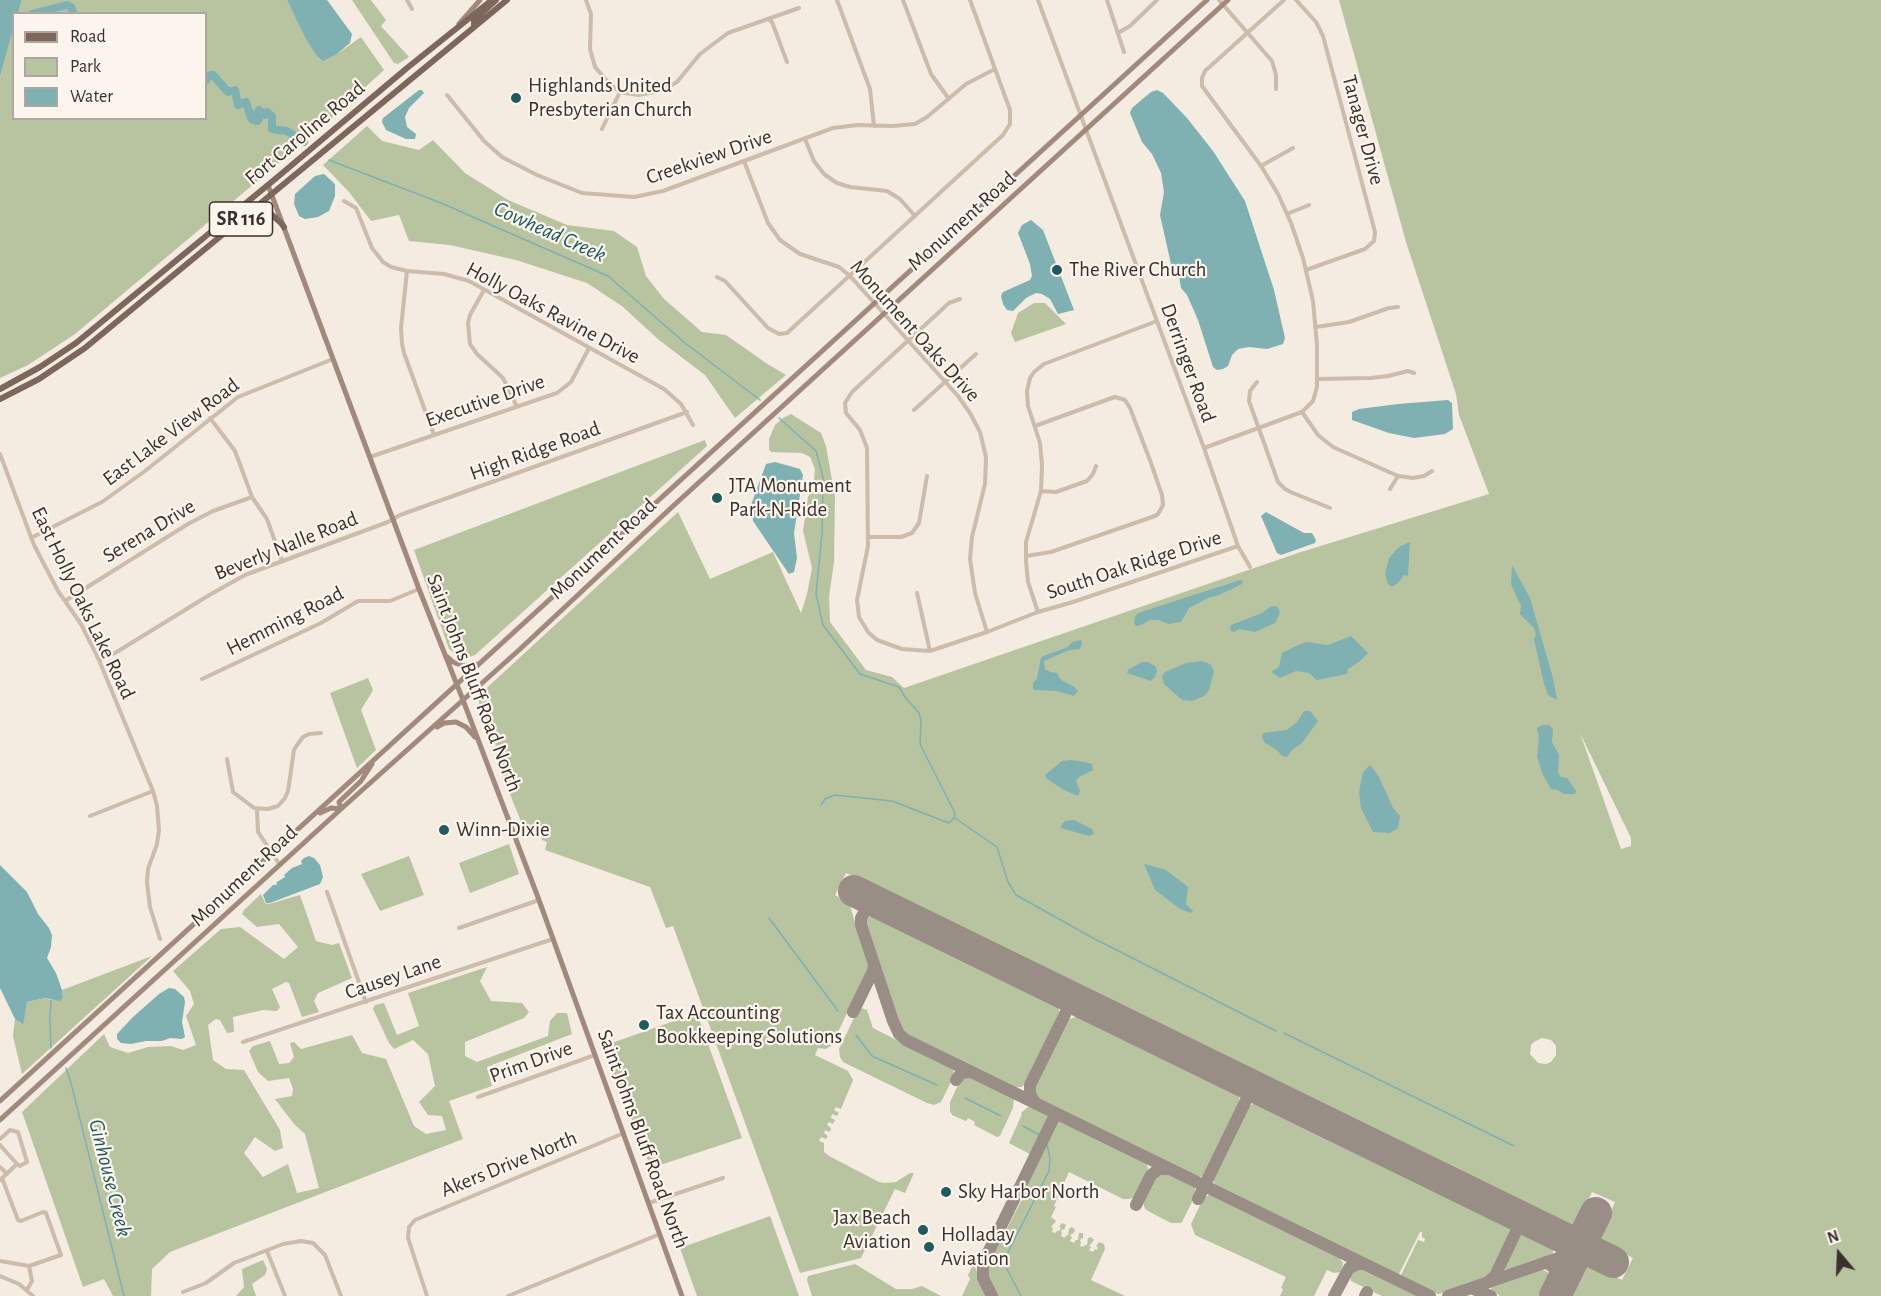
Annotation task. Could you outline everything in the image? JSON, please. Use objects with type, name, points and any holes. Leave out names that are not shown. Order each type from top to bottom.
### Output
[{"type":"main road","name":"Fort Caroline Road","points":[[0,389],[40,367],[76,343],[456,28],[480,0]]},
{"type":"main road","name":"SR 116","points":[[456,28],[492,0]]},
{"type":"main road","points":[[474,27],[474,20],[496,0]]},
{"type":"main road","name":"SR 116","points":[[474,27],[507,0]]},
{"type":"main road","name":"Monument Road","points":[[0,1101],[1207,0]]},
{"type":"main road","name":"Monument Road","points":[[1,1118],[463,700],[1086,130],[1223,1]]},
{"type":"main road","name":"Fort Caroline Road","points":[[0,399],[39,379],[71,358],[474,27]]},
{"type":"main road","name":"Saint Johns Bluff Road North","points":[[268,185],[419,589],[539,900],[682,1296]]},
{"type":"main road","points":[[245,216],[260,212],[271,214],[284,227]]},
{"type":"main road","points":[[663,496],[672,507]]},
{"type":"main road","points":[[445,655],[453,662],[463,666],[480,662]]},
{"type":"main road","points":[[430,730],[444,723],[456,722],[466,727],[478,739]]},
{"type":"main road","points":[[312,816],[331,808],[341,809],[339,802],[361,781],[374,759]]},
{"type":"street","points":[[407,0],[412,9]]},
{"type":"street","points":[[586,0],[591,14],[590,49],[595,67],[620,92],[639,95],[670,87],[682,77],[702,52],[728,33],[799,8]]},
{"type":"street","points":[[837,0],[870,89],[874,126]]},
{"type":"street","points":[[903,0],[931,74],[949,99]]},
{"type":"street","points":[[717,277],[725,281],[768,328],[779,334],[787,333],[1003,135],[1010,124],[1010,110],[970,0]]},
{"type":"street","name":"Derringer Road","points":[[1038,0],[1238,546],[1250,567]]},
{"type":"street","points":[[1107,0],[1124,52]]},
{"type":"street","points":[[1118,33],[1130,26],[1157,0]]},
{"type":"street","points":[[1204,448],[1302,411],[1313,401],[1317,387],[1313,301],[1306,270],[1287,214],[1261,166],[1202,86],[1205,71],[1284,0]]},
{"type":"street","name":"Tanager Drive","points":[[1296,0],[1316,22],[1323,36],[1375,232],[1374,241],[1369,247],[1306,270]]},
{"type":"street","points":[[1223,1],[1272,61],[1276,75],[1276,89]]},
{"type":"street","points":[[768,19],[772,22],[787,62]]},
{"type":"street","name":"Creekview Drive","points":[[447,95],[484,141],[502,157],[582,193],[620,196],[649,195],[842,126],[915,124],[927,117],[966,84],[995,69]]},
{"type":"street","points":[[602,129],[620,92]]},
{"type":"street","points":[[805,139],[814,161],[831,179],[850,187],[887,191],[900,199],[915,216]]},
{"type":"street","points":[[1261,166],[1293,148]]},
{"type":"street","name":"Monument Oaks Drive","points":[[744,161],[768,222],[780,240],[800,254],[839,267],[850,276],[945,382],[970,413],[980,432],[986,457],[985,484],[972,537],[970,559],[975,593],[987,632]]},
{"type":"street","name":"Holly Oaks Ravine Drive","points":[[344,201],[356,208],[372,248],[382,262],[407,271],[463,278],[664,389],[681,404],[693,425]]},
{"type":"street","points":[[1287,214],[1309,206]]},
{"type":"street","points":[[407,271],[401,328],[402,344],[434,435]]},
{"type":"street","points":[[484,290],[470,315],[468,323],[470,344],[477,354],[503,378],[516,407]]},
{"type":"street","points":[[917,593],[930,651],[902,649],[877,640],[862,624],[856,600],[867,553],[867,448],[863,436],[846,414],[846,399],[949,303],[960,299]]},
{"type":"street","points":[[1316,327],[1349,322],[1389,308],[1398,308]]},
{"type":"street","points":[[1038,612],[1026,572],[1026,542],[1041,491],[1040,443],[1028,399],[1028,385],[1032,374],[1044,364],[1157,321]]},
{"type":"street","name":"Executive Drive","points":[[370,457],[563,389],[571,382],[589,348]]},
{"type":"street","points":[[914,410],[976,354]]},
{"type":"street","name":"East Lake View Road","points":[[31,538],[102,502],[238,397],[333,359]]},
{"type":"street","points":[[1318,380],[1371,378],[1408,370],[1414,373]]},
{"type":"street","points":[[1257,381],[1249,397],[1278,482],[1285,489],[1330,508]]},
{"type":"street","points":[[1026,556],[1051,552],[1155,516],[1163,505],[1162,495],[1127,402],[1115,397],[1035,426]]},
{"type":"street","points":[[1302,411],[1324,441],[1333,447],[1398,476],[1413,478],[1432,471]]},
{"type":"street","name":"High Ridge Road","points":[[393,519],[687,412]]},
{"type":"street","points":[[210,418],[235,451],[252,497],[267,519],[282,561]]},
{"type":"street","name":"East Holly Oaks Lake Road","points":[[0,454],[31,538],[47,571],[81,624],[99,660],[153,791],[159,830],[157,844],[148,868],[147,882],[150,908],[160,939]]},
{"type":"street","points":[[1041,491],[1056,492],[1087,481],[1096,466]]},
{"type":"street","points":[[868,537],[901,537],[912,533],[919,523],[927,476]]},
{"type":"street","points":[[1390,489],[1398,476]]},
{"type":"street","name":"Serena Drive","points":[[65,601],[213,510],[252,497]]},
{"type":"street","name":"Beverly Nalle Road","points":[[99,660],[115,653],[233,580],[393,519]]},
{"type":"street","name":"South Oak Ridge Drive","points":[[930,651],[1038,612],[1073,603],[1238,546]]},
{"type":"street","name":"Hemming Road","points":[[201,679],[321,623],[358,602],[390,601],[419,589]]},
{"type":"street","points":[[227,759],[232,792],[257,810],[275,807],[288,792],[294,750],[303,737],[321,733]]},
{"type":"street","points":[[90,816],[153,791]]},
{"type":"street","points":[[257,810],[258,832],[280,865]]},
{"type":"street","points":[[327,892],[366,1002]]},
{"type":"street","points":[[459,928],[539,900]]},
{"type":"street","name":"Causey Lane","points":[[243,1042],[553,939]]},
{"type":"street","name":"Prim Drive","points":[[477,1097],[596,1054]]},
{"type":"street","points":[[0,1139],[10,1130],[18,1132],[27,1162],[20,1166],[16,1164],[0,1145]]},
{"type":"street","name":"Akers Drive North","points":[[427,1296],[408,1238],[409,1227],[419,1217],[624,1133]]},
{"type":"street","points":[[0,1261],[29,1266],[62,1255],[46,1213],[18,1220],[1,1179],[16,1164]]},
{"type":"street","points":[[0,1167],[7,1174]]},
{"type":"street","points":[[649,1203],[723,1178]]},
{"type":"street","points":[[508,1296],[660,1234]]},
{"type":"street","points":[[183,1292],[206,1283],[234,1263],[292,1242],[301,1241],[313,1243],[325,1255],[341,1296]]},
{"type":"street","points":[[267,1251],[285,1296]]},
{"type":"street","points":[[27,1290],[32,1281],[29,1266]]},
{"type":"street","points":[[0,1276],[19,1284],[33,1296]]},
{"type":"green space","points":[[22,0],[287,0],[316,55],[337,54],[361,37],[384,70],[324,125],[75,334],[28,365],[0,378],[0,77],[12,34],[12,120],[207,120],[207,12],[18,12]]},
{"type":"green space","points":[[352,0],[371,0],[386,20],[381,26],[409,57],[398,64],[394,63]]},
{"type":"green space","points":[[1339,0],[1881,0],[1881,1296],[1570,1296],[1584,1267],[1590,1265],[1622,1280],[1633,1258],[1601,1241],[1600,1237],[1615,1202],[1592,1192],[1576,1224],[1571,1226],[846,873],[835,895],[849,903],[869,966],[832,1045],[826,1049],[818,1048],[815,1055],[848,1071],[853,1080],[841,1109],[836,1107],[834,1110],[839,1113],[837,1116],[832,1114],[831,1118],[835,1120],[833,1124],[829,1122],[827,1125],[831,1128],[830,1132],[825,1130],[824,1133],[828,1136],[826,1139],[821,1137],[819,1141],[824,1143],[824,1152],[829,1156],[879,1182],[896,1182],[914,1173],[905,1193],[895,1189],[861,1258],[800,1273],[673,926],[666,928],[650,887],[545,850],[547,842],[542,840],[541,830],[526,834],[506,784],[502,761],[479,703],[479,695],[678,512],[710,579],[773,552],[801,613],[812,568],[803,531],[808,497],[813,489],[815,469],[810,457],[802,453],[771,452],[769,449],[769,439],[775,425],[791,414],[821,433],[826,446],[835,497],[834,562],[829,597],[830,622],[866,670],[892,677],[904,688],[1301,552],[1489,494],[1459,415],[1456,394],[1406,242]],"holes":[[[1580,733],[1631,838],[1631,846],[1621,849]],[[1542,1038],[1551,1040],[1556,1046],[1556,1055],[1551,1062],[1546,1064],[1538,1063],[1530,1054],[1531,1045]]]},
{"type":"green space","points":[[367,126],[382,141],[419,150],[433,140],[465,173],[508,200],[567,225],[614,231],[637,247],[646,276],[664,299],[702,332],[726,335],[786,375],[735,418],[705,375],[659,340],[623,307],[587,283],[516,260],[450,245],[409,241],[399,215],[371,221],[349,192],[323,165]]},
{"type":"green space","points":[[1034,303],[1045,303],[1066,324],[1015,342],[1011,333],[1018,313]]},
{"type":"green space","points":[[705,440],[707,446],[475,655],[463,659],[449,649],[414,550]]},
{"type":"green space","points":[[368,678],[373,690],[361,710],[376,750],[357,768],[330,693]]},
{"type":"green space","points":[[509,844],[519,874],[470,893],[459,863]]},
{"type":"green space","points":[[409,856],[424,895],[380,911],[361,874]]},
{"type":"green space","points":[[261,894],[265,903],[269,904],[300,895],[316,941],[332,945],[339,943],[352,978],[318,993],[314,1001],[319,1012],[302,1017],[289,983],[286,982],[272,989],[280,1007],[277,1011],[263,1010],[233,1017],[234,1032],[227,1033],[220,1020],[216,1019],[208,1025],[213,1060],[226,1069],[244,1070],[280,1130],[283,1148],[275,1151],[255,1137],[244,1153],[263,1177],[288,1164],[297,1193],[319,1188],[305,1134],[294,1124],[275,1099],[292,1096],[293,1089],[289,1078],[268,1081],[258,1072],[249,1051],[253,1046],[270,1041],[279,1064],[289,1063],[294,1057],[290,1043],[294,1042],[301,1049],[352,1035],[362,1053],[386,1059],[414,1126],[426,1134],[446,1130],[442,1116],[428,1115],[419,1102],[435,1086],[428,1054],[413,1040],[394,1049],[373,1009],[375,1005],[384,1003],[397,1035],[419,1026],[408,993],[487,967],[480,981],[491,1001],[522,1003],[529,1012],[524,1018],[465,1042],[465,1056],[477,1062],[548,1036],[550,1021],[557,1013],[567,1013],[572,1034],[487,1067],[492,1086],[449,1101],[463,1139],[170,1252],[152,1269],[151,1296],[113,1296],[104,1279],[83,1287],[22,1112],[104,1034],[110,1047],[128,1053],[148,1047],[171,1046],[183,1050],[196,1045],[186,1016],[194,1004],[190,991],[173,971],[221,929],[240,927],[284,959],[298,947],[279,924],[257,927],[242,914]]},
{"type":"green space","points":[[872,915],[1058,1005],[1060,1015],[1029,1078],[1022,1087],[1013,1087],[1003,1083],[908,1037],[903,1032],[864,924]]},
{"type":"green space","points":[[152,956],[22,1074],[13,1036],[15,1019],[22,1025],[27,1002],[63,997],[62,990]]},
{"type":"green space","points":[[861,1008],[867,1010],[873,1028],[953,1069],[952,1080],[941,1102],[934,1105],[927,1103],[843,1062],[839,1049]]},
{"type":"green space","points":[[697,1013],[742,1138],[651,1168],[603,1046]]},
{"type":"green space","points":[[1079,1016],[1238,1093],[1240,1107],[1204,1176],[1192,1176],[1036,1098],[1034,1087],[1057,1038],[1069,1019]]},
{"type":"green space","points":[[967,1076],[1014,1098],[1013,1108],[1000,1136],[997,1137],[974,1125],[975,1122],[968,1118],[966,1121],[952,1115],[950,1102],[960,1081]]},
{"type":"green space","points":[[1257,1102],[1511,1226],[1511,1234],[1491,1275],[1439,1294],[1431,1292],[1400,1277],[1418,1240],[1424,1242],[1422,1232],[1398,1276],[1218,1188],[1213,1176],[1245,1111]]},
{"type":"green space","points":[[1028,1107],[1034,1107],[1146,1163],[1147,1173],[1136,1196],[1130,1199],[1123,1199],[1069,1172],[1051,1217],[1056,1221],[1051,1227],[1052,1232],[1059,1231],[1062,1223],[1066,1225],[1064,1230],[1062,1229],[1061,1236],[1065,1238],[1066,1235],[1068,1236],[1069,1229],[1072,1227],[1075,1230],[1070,1236],[1072,1237],[1070,1241],[1074,1243],[1078,1240],[1079,1233],[1083,1233],[1080,1246],[1087,1245],[1088,1238],[1091,1237],[1094,1240],[1089,1250],[1093,1252],[1097,1250],[1096,1246],[1099,1242],[1104,1244],[1105,1249],[1091,1280],[1125,1296],[997,1296],[983,1270],[981,1258],[990,1240],[999,1244],[1023,1199],[1021,1194],[1039,1159],[1009,1143],[1021,1113]]},
{"type":"green space","points":[[1165,1171],[1195,1187],[1195,1196],[1180,1223],[1171,1223],[1145,1209],[1143,1202],[1155,1176]]},
{"type":"green space","points":[[1210,1194],[1338,1256],[1343,1263],[1341,1272],[1334,1273],[1327,1270],[1314,1296],[1280,1296],[1286,1277],[1195,1235],[1191,1224],[1203,1199]]},
{"type":"green space","points":[[770,1216],[799,1296],[697,1296],[680,1248]]},
{"type":"green space","points":[[1525,1233],[1553,1247],[1553,1254],[1508,1270],[1505,1269],[1504,1265],[1518,1237]]},
{"type":"green space","points":[[263,1260],[267,1269],[265,1275],[252,1284],[256,1296],[236,1296],[244,1287],[242,1269]]},
{"type":"green space","points":[[974,1263],[978,1275],[988,1296],[962,1296]]},
{"type":"green space","points":[[855,1264],[896,1289],[912,1289],[922,1286],[941,1296],[812,1296],[808,1276]]},
{"type":"green space","points":[[1356,1268],[1365,1269],[1419,1296],[1382,1296],[1351,1281],[1350,1274]]},
{"type":"green space","points":[[1542,1270],[1548,1272],[1550,1277],[1541,1296],[1500,1296],[1491,1289],[1492,1287]]},
{"type":"water","points":[[0,0],[22,0],[18,12],[12,12],[12,34],[0,77]]},
{"type":"water","points":[[287,0],[327,0],[352,34],[350,43],[337,54],[323,61],[316,55],[305,37]]},
{"type":"water","points":[[419,90],[424,93],[409,108],[405,117],[407,127],[416,134],[415,139],[406,139],[386,130],[382,122],[383,118]]},
{"type":"water","points":[[1157,90],[1163,93],[1187,118],[1213,151],[1245,201],[1274,290],[1285,338],[1283,344],[1267,349],[1249,347],[1238,349],[1232,355],[1228,366],[1223,369],[1217,370],[1213,367],[1198,320],[1187,295],[1181,288],[1179,276],[1171,264],[1160,215],[1164,192],[1161,173],[1152,154],[1142,142],[1130,113],[1132,108],[1151,92]]},
{"type":"water","points":[[324,174],[335,184],[335,196],[329,211],[318,217],[305,219],[299,216],[294,204],[295,194],[315,176]]},
{"type":"water","points":[[1031,220],[1043,230],[1074,310],[1058,314],[1050,299],[1036,293],[1026,298],[1013,311],[1007,310],[1003,304],[1001,296],[1003,292],[1030,280],[1032,276],[1030,264],[1018,233],[1022,225]]},
{"type":"water","points":[[1448,400],[1452,403],[1453,429],[1445,434],[1414,438],[1389,433],[1352,420],[1352,412],[1359,409]]},
{"type":"water","points":[[775,462],[800,469],[803,475],[794,533],[797,558],[794,572],[789,574],[753,521],[751,505],[766,464]]},
{"type":"water","points":[[1266,512],[1304,533],[1312,533],[1316,540],[1315,543],[1281,555],[1277,553],[1261,516]]},
{"type":"water","points":[[1410,542],[1408,576],[1404,575],[1392,587],[1388,584],[1385,574],[1389,558],[1399,547]]},
{"type":"water","points":[[1512,565],[1530,598],[1557,700],[1548,695],[1544,684],[1534,639],[1536,635],[1534,628],[1520,614],[1521,606],[1511,584]]},
{"type":"water","points":[[1240,580],[1243,581],[1242,584],[1189,608],[1181,622],[1169,624],[1150,620],[1136,626],[1134,623],[1138,613]]},
{"type":"water","points":[[1272,606],[1278,607],[1280,613],[1275,623],[1255,632],[1230,630],[1231,625],[1262,613]]},
{"type":"water","points":[[1351,636],[1368,653],[1348,669],[1347,674],[1317,680],[1309,673],[1296,671],[1280,678],[1271,672],[1279,667],[1282,653],[1294,647],[1306,642],[1328,645]]},
{"type":"water","points":[[1081,640],[1080,649],[1069,650],[1044,661],[1045,669],[1057,673],[1061,680],[1078,691],[1074,696],[1057,691],[1034,690],[1033,683],[1037,679],[1041,657]]},
{"type":"water","points":[[1202,661],[1210,664],[1214,671],[1209,690],[1204,696],[1192,701],[1182,700],[1164,684],[1162,676],[1165,672],[1186,663]]},
{"type":"water","points":[[1142,662],[1155,666],[1157,671],[1151,681],[1127,673],[1128,670]]},
{"type":"water","points":[[1304,711],[1310,711],[1318,721],[1302,743],[1287,757],[1282,756],[1265,743],[1262,738],[1263,733],[1287,730],[1297,722]]},
{"type":"water","points":[[1549,725],[1553,729],[1552,742],[1559,755],[1558,773],[1561,777],[1567,778],[1576,791],[1575,794],[1564,794],[1551,789],[1543,775],[1537,757],[1539,738],[1537,728]]},
{"type":"water","points":[[1071,760],[1092,764],[1093,770],[1076,781],[1080,791],[1078,796],[1064,790],[1047,779],[1045,775],[1062,761]]},
{"type":"water","points":[[1370,765],[1379,777],[1393,808],[1400,816],[1398,828],[1390,833],[1373,832],[1361,808],[1359,792],[1363,772]]},
{"type":"water","points":[[1074,820],[1092,829],[1094,834],[1089,836],[1061,828],[1065,821]]},
{"type":"water","points":[[309,856],[320,865],[323,877],[320,884],[266,903],[263,895],[285,877],[284,875],[292,868],[302,864],[301,861]]},
{"type":"water","points":[[1144,864],[1166,870],[1188,887],[1186,904],[1193,911],[1191,913],[1180,909],[1155,890]]},
{"type":"water","points":[[0,865],[27,892],[38,914],[49,928],[52,935],[47,958],[62,990],[63,997],[60,1001],[45,998],[27,1002],[23,1025],[15,1019],[0,988]]},
{"type":"water","points":[[169,988],[175,989],[184,997],[182,1022],[185,1037],[131,1044],[121,1043],[117,1039],[117,1034],[159,994]]},
{"type":"waterway","name":"Cowhead Creek","points":[[40,12],[67,5],[73,12]]},
{"type":"waterway","name":"Cowhead Creek","points":[[207,79],[213,75],[228,92],[235,90],[238,105],[246,102],[253,120],[259,119],[257,113],[259,110],[265,115],[267,112],[272,116],[272,129],[287,131],[304,142]]},
{"type":"waterway","name":"Cowhead Creek","points":[[329,160],[441,203],[608,276],[685,343],[760,400]]},
{"type":"waterway","name":"Cowhead Creek","points":[[779,418],[816,451],[823,478],[822,533],[816,594],[823,625],[860,674],[899,687],[919,713],[920,744],[955,813],[949,823],[892,801],[835,795],[825,799],[821,805]]},
{"type":"waterway","points":[[955,818],[997,847],[1008,882],[1016,895],[1093,938],[1276,1031]]},
{"type":"waterway","points":[[769,918],[838,1011]]},
{"type":"waterway","name":"Ginhouse Creek","points":[[51,1000],[51,1048]]},
{"type":"waterway","points":[[1284,1033],[1514,1146]]},
{"type":"waterway","points":[[856,1035],[872,1056],[937,1085]]},
{"type":"waterway","name":"Ginhouse Creek","points":[[66,1068],[124,1296]]},
{"type":"waterway","points":[[965,1098],[1001,1116]]},
{"type":"waterway","points":[[1023,1126],[1039,1135]]},
{"type":"waterway","points":[[1021,1296],[1004,1260],[1049,1171],[1050,1159],[1047,1144]]},
{"type":"taxiway","points":[[883,905],[865,911],[861,918],[861,925],[893,1021],[899,1034],[906,1040],[1430,1296]]},
{"type":"taxiway","points":[[853,1012],[874,965]]},
{"type":"taxiway","points":[[1036,1104],[1030,1094],[1030,1085],[1073,998]]},
{"type":"taxiway","points":[[956,1080],[961,1073],[972,1072]]},
{"type":"taxiway","points":[[1198,1199],[1253,1086]]},
{"type":"taxiway","points":[[992,1296],[983,1278],[983,1263],[1056,1113]]},
{"type":"taxiway","points":[[1136,1205],[1151,1175],[1159,1169],[1168,1169]]},
{"type":"taxiway","points":[[1488,1282],[1495,1276],[1523,1217]]},
{"type":"taxiway","points":[[1448,1296],[1559,1258],[1571,1241]]},
{"type":"taxiway","points":[[1546,1262],[1554,1268],[1563,1281]]},
{"type":"taxiway","points":[[1334,1296],[1349,1268],[1365,1264]]},
{"type":"taxiway","points":[[1471,1288],[1491,1296]]},
{"type":"taxiway","points":[[1365,1296],[1367,1292]]},
{"type":"runway","points":[[854,891],[1613,1262]]},
{"type":"runway","points":[[1555,1296],[1596,1213]]},
{"type":"place","name":"Highlands United Presbyterian Church","points":[[516,98]]},
{"type":"place","name":"The River Church","points":[[1057,270]]},
{"type":"place","name":"JTA Monument Park-N-Ride","points":[[717,498]]},
{"type":"place","name":"Winn-Dixie","points":[[444,830]]},
{"type":"place","name":"Tax Accounting Bookkeeping Solutions","points":[[644,1025]]},
{"type":"place","name":"Sky Harbor North","points":[[946,1192]]},
{"type":"place","name":"Jax Beach Aviation","points":[[923,1230]]},
{"type":"place","name":"Holladay Aviation","points":[[929,1247]]}]
